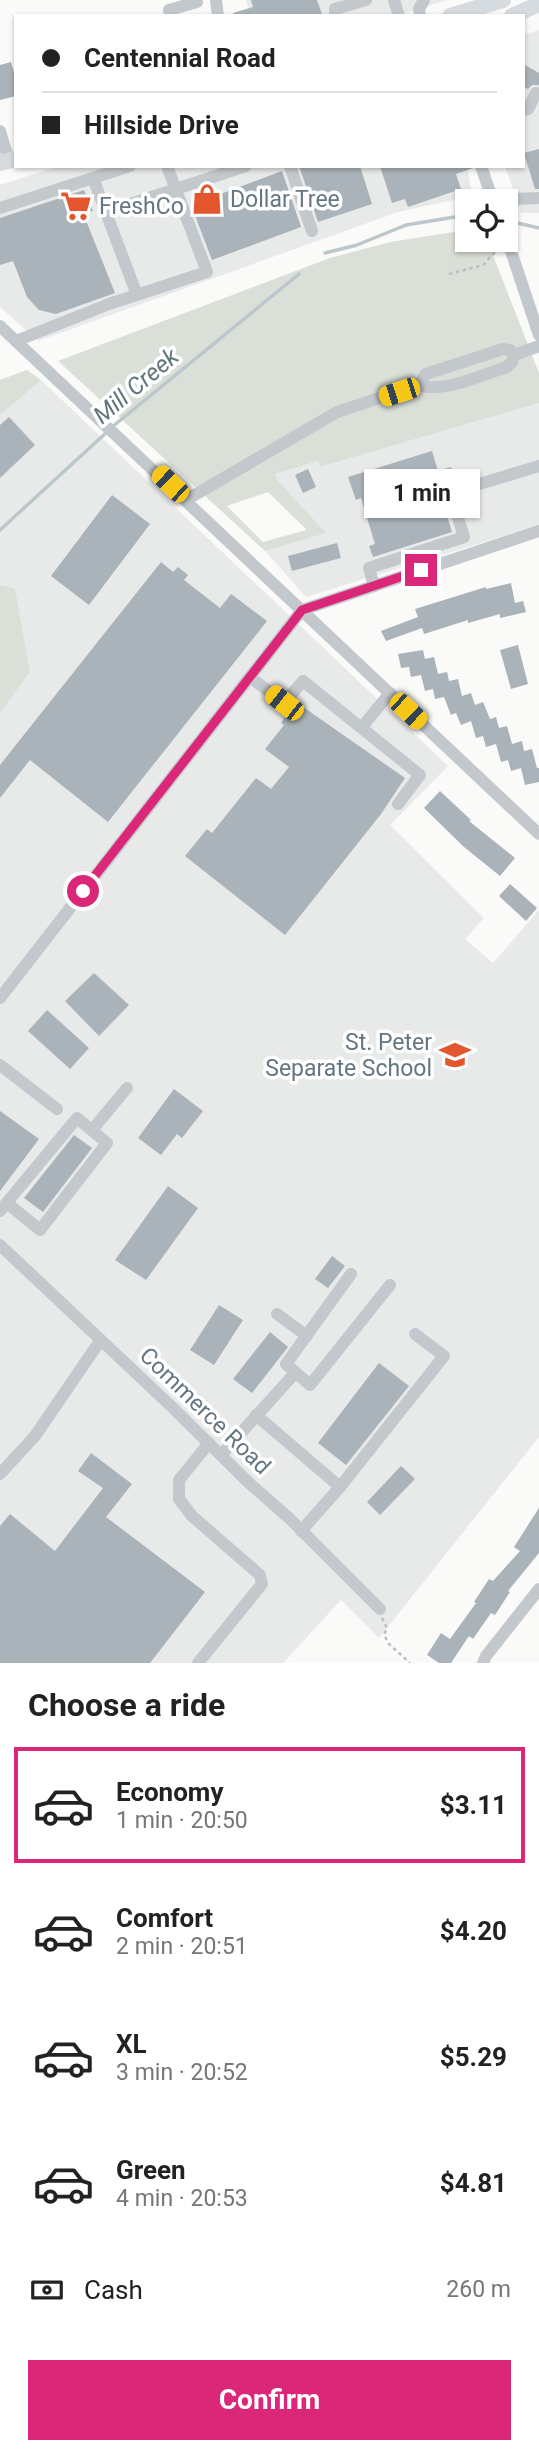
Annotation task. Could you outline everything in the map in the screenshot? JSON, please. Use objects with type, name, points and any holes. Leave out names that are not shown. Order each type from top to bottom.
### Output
[{"type":"main road","points":[[456,14],[503,0]]},
{"type":"main road","points":[[516,14],[539,4]]},
{"type":"street","points":[[335,14],[335,9],[366,0]]},
{"type":"street","points":[[170,14],[169,10],[197,2]]},
{"type":"street","points":[[525,110],[528,109],[536,93]]},
{"type":"street","points":[[0,131],[8,161]]},
{"type":"street","points":[[0,208],[125,168]]},
{"type":"street","points":[[16,341],[137,295],[207,272],[168,168]]},
{"type":"street","points":[[106,212],[240,168]]},
{"type":"street","points":[[291,168],[312,231]]},
{"type":"street","points":[[482,168],[489,189]]},
{"type":"street","points":[[93,178],[137,295]]},
{"type":"street","points":[[518,199],[539,198]]},
{"type":"street","points":[[511,252],[539,335]]},
{"type":"street","points":[[0,326],[539,834]]},
{"type":"street","points":[[514,355],[539,346]]},
{"type":"street","points":[[419,385],[426,374],[503,349],[510,350],[514,355]]},
{"type":"street","points":[[186,500],[337,412],[419,385],[440,388],[507,367],[514,355]]},
{"type":"street","points":[[374,586],[369,568],[464,537],[456,511],[469,506],[463,489],[539,466]]},
{"type":"street","points":[[0,998],[302,610],[539,531]]},
{"type":"street","points":[[250,677],[284,703],[303,681],[420,775],[398,804]]},
{"type":"street","points":[[362,727],[390,693]]},
{"type":"street","points":[[0,1066],[57,1108]]},
{"type":"street","points":[[92,1130],[127,1088]]},
{"type":"street","points":[[77,1118],[107,1143],[40,1230],[4,1207],[77,1118]]},
{"type":"street","name":"Commerce Road","points":[[0,1245],[380,1609]]},
{"type":"street","points":[[351,1274],[286,1364],[310,1385],[390,1285]]},
{"type":"street","points":[[277,1314],[307,1336]]},
{"type":"street","points":[[301,1531],[444,1356],[415,1334]]},
{"type":"street","points":[[0,1474],[35,1436],[100,1341]]},
{"type":"street","points":[[221,1455],[295,1373]]},
{"type":"street","points":[[256,1415],[340,1486]]},
{"type":"street","points":[[198,1663],[262,1584],[261,1574],[192,1516],[178,1499],[179,1480],[209,1443]]},
{"type":"street","points":[[484,1663],[486,1656],[539,1589]]},
{"type":"path","points":[[449,274],[483,265],[493,252]]},
{"type":"path","points":[[380,1609],[387,1628],[384,1635],[389,1644],[410,1663]]},
{"type":"shaded area","points":[[246,0],[446,0],[404,14],[250,14]]},
{"type":"shaded area","points":[[539,30],[539,213],[521,213],[518,189],[513,189],[506,168],[525,168],[525,34]]},
{"type":"shaded area","points":[[53,168],[467,168],[471,189],[455,189],[455,200],[398,212],[38,341],[0,307],[0,185]]},
{"type":"shaded area","points":[[455,232],[455,252],[492,252],[539,373],[539,403],[320,467],[318,461],[275,474],[277,480],[326,533],[265,551],[58,361],[330,258],[390,242]],"holes":[[[268,492],[306,530],[263,542],[227,506]]]},
{"type":"shaded area","points":[[27,370],[41,380],[0,415],[0,380]]},
{"type":"shaded area","points":[[41,380],[448,766],[390,825],[484,918],[465,939],[493,963],[539,910],[539,1437],[379,1638],[341,1600],[283,1663],[0,1663],[0,713],[30,672],[15,588],[0,585],[0,415]]},
{"type":"shaded area","points":[[539,403],[539,525],[306,597],[265,551],[325,533],[276,480],[275,474],[318,461],[320,467]]},
{"type":"shaded area","points":[[0,585],[15,588],[30,672],[0,713]]},
{"type":"building","points":[[251,0],[317,0],[322,14],[233,14],[253,7]]},
{"type":"building","points":[[11,62],[14,72],[14,96],[0,100],[0,65]]},
{"type":"building","points":[[525,65],[539,73],[539,85],[532,85],[528,89],[525,87]]},
{"type":"building","points":[[539,149],[539,189],[535,189],[525,153]]},
{"type":"building","points":[[300,168],[361,168],[372,204],[318,222]]},
{"type":"building","points":[[381,168],[473,168],[456,174],[461,189],[408,207],[405,199],[392,203]]},
{"type":"building","points":[[282,171],[301,227],[212,260],[191,205]]},
{"type":"building","points":[[84,190],[93,211],[83,213],[115,293],[56,314],[39,310],[27,297],[13,261],[0,265],[0,218]]},
{"type":"building","points":[[9,417],[35,445],[0,478],[0,425]]},
{"type":"building","points":[[432,451],[438,471],[451,467],[456,484],[458,501],[445,509],[452,532],[373,557],[369,546],[375,544],[361,498],[356,500],[348,477]]},
{"type":"building","points":[[308,469],[316,487],[303,493],[295,475]]},
{"type":"building","points":[[112,495],[150,524],[89,605],[51,576]]},
{"type":"building","points":[[337,543],[341,558],[292,571],[288,556]]},
{"type":"building","points":[[161,562],[173,572],[178,567],[188,575],[184,580],[220,608],[231,594],[267,621],[108,822],[30,760],[0,798],[0,765]]},
{"type":"building","points":[[511,583],[515,603],[523,601],[526,612],[500,618],[500,614],[468,623],[468,620],[424,634],[422,628],[386,641],[381,631],[418,617],[415,609],[486,587]]},
{"type":"building","points":[[518,645],[528,684],[511,689],[500,650]]},
{"type":"building","points":[[423,650],[425,659],[434,657],[438,674],[447,672],[449,681],[458,679],[462,696],[471,693],[475,705],[483,702],[490,719],[496,717],[499,728],[507,726],[512,744],[522,741],[524,751],[532,749],[539,768],[539,782],[525,785],[521,768],[511,771],[508,760],[501,762],[496,744],[486,747],[483,736],[476,738],[471,721],[461,725],[456,713],[451,715],[444,697],[435,699],[433,689],[425,691],[421,675],[411,677],[409,667],[401,668],[398,654]]},
{"type":"building","points":[[296,702],[405,778],[381,814],[285,935],[185,856],[207,829],[212,833],[256,778],[271,789],[289,767],[265,749],[284,725],[281,723]]},
{"type":"building","points":[[440,791],[471,820],[469,821],[515,858],[500,876],[464,847],[424,808]]},
{"type":"building","points":[[510,884],[537,908],[526,921],[499,896]]},
{"type":"building","points":[[94,973],[129,1005],[99,1036],[65,1001]]},
{"type":"building","points":[[47,1010],[89,1048],[70,1069],[28,1031]]},
{"type":"building","points":[[174,1089],[203,1111],[182,1138],[177,1134],[161,1155],[138,1138]]},
{"type":"building","points":[[0,1111],[39,1139],[0,1191]]},
{"type":"building","points":[[74,1135],[92,1148],[43,1212],[24,1198]]},
{"type":"building","points":[[168,1186],[198,1208],[146,1280],[115,1260]]},
{"type":"building","points":[[332,1256],[345,1266],[328,1288],[315,1279]]},
{"type":"building","points":[[219,1305],[243,1320],[214,1365],[190,1350]]},
{"type":"building","points":[[270,1332],[288,1347],[252,1393],[233,1379]]},
{"type":"building","points":[[379,1363],[409,1386],[346,1465],[318,1443]]},
{"type":"building","points":[[91,1453],[132,1484],[106,1517],[205,1592],[150,1663],[0,1663],[0,1526],[10,1514],[55,1551],[103,1488],[78,1471]]},
{"type":"building","points":[[401,1466],[415,1479],[380,1515],[367,1502]]},
{"type":"building","points":[[539,1508],[539,1553],[508,1591],[510,1592],[495,1615],[491,1613],[473,1639],[469,1636],[451,1663],[439,1663],[427,1655],[441,1633],[450,1639],[476,1603],[474,1602],[489,1579],[493,1581],[520,1551],[514,1547]]},
{"type":"waterway","name":"Mill Creek","points":[[325,253],[357,245],[406,225],[455,217]]},
{"type":"waterway","name":"Mill Creek","points":[[518,223],[539,228]]},
{"type":"waterway","name":"Mill Creek","points":[[112,427],[299,274]]},
{"type":"waterway","name":"Mill Creek","points":[[0,530],[107,432]]},
{"type":"place","name":"Dollar Tree","points":[[207,199]]},
{"type":"place","name":"FreshCo","points":[[76,206]]},
{"type":"place","name":"St. Peter Separate School","points":[[455,1055]]},
{"type":"route","points":[[83,891],[302,610],[421,570]]}]
